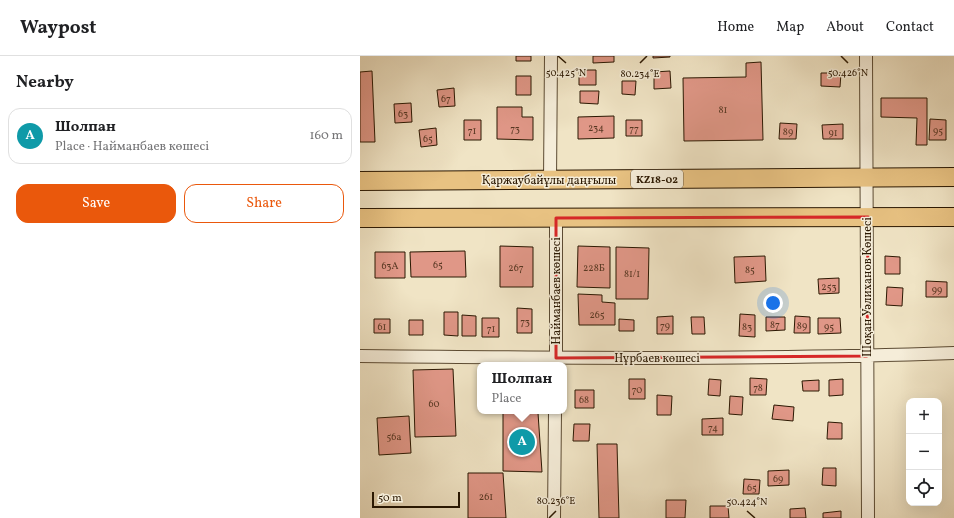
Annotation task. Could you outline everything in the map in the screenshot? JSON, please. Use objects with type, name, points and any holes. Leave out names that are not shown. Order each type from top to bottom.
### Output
[{"type":"highway","name":"Қаржаубайұлы даңғылы","points":[[360,181],[954,177]]},
{"type":"highway","points":[[360,218],[954,217]]},
{"type":"street","points":[[550,180],[551,56]]},
{"type":"street","name":"Шоқан Уәлиханов Көшесі","points":[[866,56],[866,178],[868,218],[868,518]]},
{"type":"street","name":"Найманбаев көшесі","points":[[556,218],[556,362]]},
{"type":"street","name":"Нұрбаев көшесі","points":[[360,356],[556,362],[954,353]]},
{"type":"street","points":[[554,518],[555,414]]},
{"type":"highlighted area","points":[[868,217],[867,356],[556,358],[556,218]]},
{"type":"building","points":[[516,56],[531,56],[531,61],[516,61]]},
{"type":"building","points":[[593,56],[614,56],[614,62],[593,63]]},
{"type":"building","points":[[653,56],[670,56],[670,57],[653,58]]},
{"type":"building","points":[[761,62],[763,140],[684,141],[683,78],[746,77],[746,63]]},
{"type":"building","points":[[579,70],[596,70],[596,85],[579,85]]},
{"type":"building","points":[[372,71],[375,142],[360,142],[360,72]]},
{"type":"building","points":[[670,71],[671,88],[654,89],[654,72]]},
{"type":"building","points":[[821,73],[841,73],[840,87],[821,86]]},
{"type":"building","points":[[516,76],[531,76],[531,95],[516,95]]},
{"type":"building","points":[[622,81],[636,81],[635,95],[622,94]]},
{"type":"building","points":[[454,88],[455,106],[439,107],[437,90]]},
{"type":"building","points":[[580,91],[599,91],[598,104],[580,103]]},
{"type":"building","points":[[881,98],[927,98],[927,145],[916,145],[917,118],[881,117]]},
{"type":"building","points":[[411,103],[412,122],[395,123],[394,104]]},
{"type":"building","points":[[497,107],[522,107],[522,117],[533,117],[533,140],[497,139]]},
{"type":"building","points":[[614,116],[614,138],[578,139],[578,117]]},
{"type":"building","points":[[930,119],[946,120],[946,140],[929,140]]},
{"type":"building","points":[[464,120],[481,120],[481,140],[464,140]]},
{"type":"building","points":[[626,120],[642,120],[642,136],[626,136]]},
{"type":"building","points":[[780,123],[797,124],[796,139],[779,139]]},
{"type":"building","points":[[843,124],[843,139],[823,139],[822,125]]},
{"type":"building","points":[[436,128],[437,145],[421,147],[419,130]]},
{"type":"building","points":[[500,246],[533,247],[533,287],[500,287]]},
{"type":"building","points":[[578,246],[610,247],[610,288],[577,287]]},
{"type":"building","points":[[616,247],[649,248],[648,299],[616,299]]},
{"type":"building","points":[[465,251],[466,277],[411,277],[410,252]]},
{"type":"building","points":[[375,252],[405,252],[405,278],[375,278]]},
{"type":"building","points":[[765,256],[766,281],[735,283],[734,257]]},
{"type":"building","points":[[885,256],[900,257],[900,274],[885,274]]},
{"type":"building","points":[[839,278],[839,293],[819,294],[818,279]]},
{"type":"building","points":[[926,281],[947,282],[947,297],[926,297]]},
{"type":"building","points":[[887,287],[903,288],[902,306],[886,305]]},
{"type":"building","points":[[578,294],[602,295],[602,302],[615,303],[615,325],[579,325]]},
{"type":"building","points":[[517,308],[532,309],[532,333],[517,333]]},
{"type":"building","points":[[444,312],[458,312],[458,336],[444,335]]},
{"type":"building","points":[[740,314],[755,315],[755,337],[739,336]]},
{"type":"building","points":[[462,315],[476,316],[476,336],[462,336]]},
{"type":"building","points":[[673,316],[673,334],[657,334],[657,317]]},
{"type":"building","points":[[795,316],[810,317],[810,333],[794,333]]},
{"type":"building","points":[[691,317],[704,317],[705,334],[692,334]]},
{"type":"building","points":[[766,317],[785,317],[785,330],[766,331]]},
{"type":"building","points":[[482,318],[499,318],[499,337],[482,337]]},
{"type":"building","points":[[818,318],[840,318],[841,333],[818,334]]},
{"type":"building","points":[[374,319],[390,319],[390,333],[374,333]]},
{"type":"building","points":[[619,319],[634,320],[634,331],[619,331]]},
{"type":"building","points":[[409,320],[423,320],[423,335],[409,335]]},
{"type":"building","points":[[453,369],[456,436],[415,437],[413,370]]},
{"type":"building","points":[[750,378],[767,379],[766,395],[750,395]]},
{"type":"building","points":[[629,379],[645,379],[645,399],[629,399]]},
{"type":"building","points":[[709,379],[721,380],[720,396],[708,395]]},
{"type":"building","points":[[843,379],[843,395],[829,396],[829,380]]},
{"type":"building","points":[[819,380],[819,391],[803,391],[802,381]]},
{"type":"building","points":[[575,390],[594,390],[594,408],[575,408]]},
{"type":"building","points":[[657,395],[672,396],[671,415],[657,415]]},
{"type":"building","points":[[730,396],[743,397],[742,415],[729,414]]},
{"type":"building","points":[[774,405],[794,407],[793,421],[772,419]]},
{"type":"building","points":[[503,414],[538,414],[542,472],[503,471]]},
{"type":"building","points":[[409,416],[411,453],[379,455],[377,418]]},
{"type":"building","points":[[723,418],[723,435],[702,435],[702,419]]},
{"type":"building","points":[[828,422],[842,423],[842,439],[827,439]]},
{"type":"building","points":[[574,424],[590,424],[589,441],[573,441]]},
{"type":"building","points":[[597,444],[617,444],[619,518],[599,518]]},
{"type":"building","points":[[823,468],[836,468],[836,486],[822,485]]},
{"type":"building","points":[[789,470],[789,485],[768,486],[768,471]]},
{"type":"building","points":[[468,473],[503,473],[506,518],[468,518]]},
{"type":"building","points":[[744,479],[760,480],[759,494],[743,494]]},
{"type":"building","points":[[666,500],[686,500],[685,518],[666,518]]},
{"type":"building","points":[[710,506],[728,506],[729,518],[710,518]]},
{"type":"building","points":[[805,508],[806,518],[790,518],[790,509]]},
{"type":"building","points":[[841,511],[841,518],[823,518],[823,513]]},
{"type":"place","name":"Шолпан","points":[[522,442]]}]
